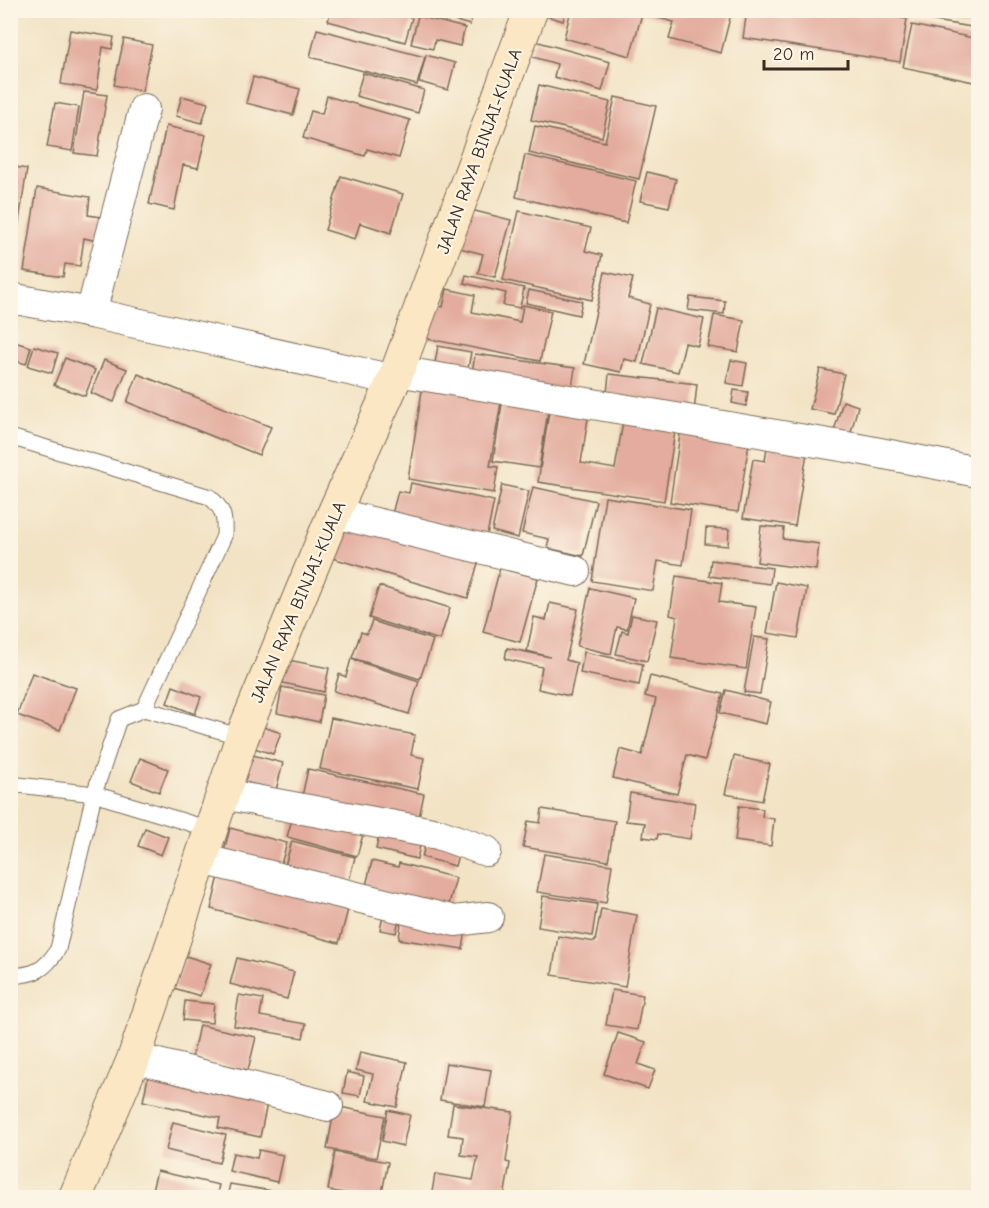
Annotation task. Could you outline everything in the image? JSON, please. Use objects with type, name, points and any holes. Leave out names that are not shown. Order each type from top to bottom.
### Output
[{"type":"main road","name":"JALAN RAYA BINJAI-KUALA","points":[[75,1197],[134,1058],[242,737],[334,513],[395,376],[531,10]]},
{"type":"street","points":[[91,313],[144,109]]},
{"type":"street","points":[[10,298],[395,376],[858,449],[978,472]]},
{"type":"street","points":[[334,513],[575,571]]},
{"type":"street","points":[[222,794],[438,834],[486,851]]},
{"type":"street","points":[[206,845],[455,921],[488,917]]},
{"type":"street","points":[[134,1058],[328,1106]]},
{"type":"lane","points":[[10,437],[210,497],[219,506],[225,520],[224,536],[144,709]]},
{"type":"lane","points":[[10,976],[38,971],[49,963],[58,949],[94,794],[119,719],[144,709],[242,737]]},
{"type":"lane","points":[[10,784],[94,794],[206,845]]},
{"type":"building","points":[[309,10],[325,10],[323,15]]},
{"type":"building","points":[[331,10],[385,10],[412,18],[405,42],[328,21]]},
{"type":"building","points":[[418,10],[474,10],[470,25]]},
{"type":"building","points":[[541,10],[566,10],[563,21],[540,14]]},
{"type":"building","points":[[571,10],[732,10],[721,53],[669,39],[674,22],[642,14],[630,56],[564,38]]},
{"type":"building","points":[[747,10],[850,10],[907,19],[900,62],[743,38]]},
{"type":"building","points":[[880,10],[978,10],[978,28],[880,12]]},
{"type":"building","points":[[418,16],[465,28],[460,46],[435,40],[433,49],[411,44]]},
{"type":"building","points":[[912,25],[978,39],[978,83],[903,67]]},
{"type":"building","points":[[317,29],[425,57],[417,85],[310,57]]},
{"type":"building","points":[[70,30],[114,37],[112,49],[103,47],[97,90],[61,84]]},
{"type":"building","points":[[124,39],[152,45],[142,91],[114,85]]},
{"type":"building","points":[[535,41],[610,62],[602,91],[554,77],[557,64],[530,56]]},
{"type":"building","points":[[426,55],[455,63],[448,90],[419,82]]},
{"type":"building","points":[[363,73],[424,90],[418,113],[356,96]]},
{"type":"building","points":[[253,77],[300,89],[293,115],[246,103]]},
{"type":"building","points":[[539,85],[610,102],[602,137],[531,120]]},
{"type":"building","points":[[84,92],[107,95],[97,156],[74,153]]},
{"type":"building","points":[[182,96],[208,103],[202,123],[176,116]]},
{"type":"building","points":[[327,96],[410,120],[399,158],[367,149],[365,156],[303,138],[311,111],[322,114]]},
{"type":"building","points":[[615,97],[656,106],[639,179],[529,153],[535,126],[605,142]]},
{"type":"building","points":[[55,103],[79,107],[72,151],[47,147]]},
{"type":"building","points":[[166,126],[206,135],[198,168],[183,165],[174,210],[149,204]]},
{"type":"building","points":[[525,155],[636,181],[626,223],[516,197]]},
{"type":"building","points":[[10,166],[27,169],[15,247],[10,246]]},
{"type":"building","points":[[647,172],[676,179],[669,207],[640,201]]},
{"type":"building","points":[[341,176],[403,194],[391,233],[360,223],[355,239],[325,230]]},
{"type":"building","points":[[37,188],[90,197],[88,215],[101,217],[97,241],[84,238],[80,266],[65,264],[63,277],[24,271]]},
{"type":"building","points":[[463,208],[511,220],[495,277],[478,273],[483,254],[452,246]]},
{"type":"building","points":[[519,211],[591,228],[585,251],[602,255],[592,300],[503,280]]},
{"type":"building","points":[[605,272],[633,278],[628,298],[650,304],[637,362],[624,359],[621,372],[584,364]]},
{"type":"building","points":[[466,275],[524,288],[520,308],[503,305],[506,293],[464,283]]},
{"type":"building","points":[[447,289],[475,295],[472,312],[520,322],[523,305],[551,311],[540,361],[424,338],[431,305],[443,307]]},
{"type":"building","points":[[529,290],[582,301],[579,315],[526,303]]},
{"type":"building","points":[[690,297],[725,301],[724,314],[688,310]]},
{"type":"building","points":[[656,308],[704,319],[698,346],[685,343],[678,372],[643,364]]},
{"type":"building","points":[[714,315],[744,320],[738,352],[708,347]]},
{"type":"building","points":[[11,341],[31,347],[26,364],[10,359]]},
{"type":"building","points":[[34,346],[58,353],[52,373],[28,366]]},
{"type":"building","points":[[438,346],[471,352],[466,380],[433,374]]},
{"type":"building","points":[[475,354],[575,368],[571,394],[471,380]]},
{"type":"building","points":[[65,358],[95,370],[85,396],[54,385]]},
{"type":"building","points":[[104,360],[127,369],[114,402],[91,393]]},
{"type":"building","points":[[731,360],[747,363],[743,386],[726,383]]},
{"type":"building","points":[[820,369],[844,374],[834,414],[810,409]]},
{"type":"building","points":[[138,374],[271,427],[259,455],[127,402]]},
{"type":"building","points":[[609,374],[697,384],[694,413],[606,402]]},
{"type":"building","points":[[424,378],[503,391],[490,466],[498,467],[494,493],[408,479]]},
{"type":"building","points":[[734,390],[748,392],[746,406],[732,403]]},
{"type":"building","points":[[504,391],[550,398],[539,468],[493,461]]},
{"type":"building","points":[[551,399],[590,406],[581,463],[615,469],[624,416],[676,425],[664,501],[538,482]]},
{"type":"building","points":[[843,401],[858,406],[850,436],[834,431]]},
{"type":"building","points":[[681,427],[750,437],[738,512],[670,502]]},
{"type":"building","points":[[767,447],[807,453],[795,526],[743,518],[753,459],[765,461]]},
{"type":"building","points":[[411,483],[494,501],[487,535],[392,514],[398,491],[409,493]]},
{"type":"building","points":[[502,485],[529,491],[518,538],[492,531]]},
{"type":"building","points":[[533,487],[596,501],[583,556],[547,548],[549,539],[522,533]]},
{"type":"building","points":[[605,497],[691,510],[683,565],[658,561],[653,591],[592,581]]},
{"type":"building","points":[[761,526],[784,528],[783,539],[819,544],[816,570],[757,562]]},
{"type":"building","points":[[342,527],[480,556],[468,598],[332,558]]},
{"type":"building","points":[[706,528],[729,529],[728,546],[705,544]]},
{"type":"building","points":[[711,560],[772,568],[770,584],[709,576]]},
{"type":"building","points":[[500,568],[538,578],[520,642],[483,632]]},
{"type":"building","points":[[676,576],[722,583],[719,602],[756,607],[746,669],[671,658],[677,617],[670,615]]},
{"type":"building","points":[[776,582],[807,588],[798,638],[767,633]]},
{"type":"building","points":[[379,586],[450,608],[440,640],[369,618]]},
{"type":"building","points":[[590,588],[634,598],[627,629],[617,627],[611,654],[577,646]]},
{"type":"building","points":[[550,603],[578,609],[566,660],[577,663],[570,696],[538,689],[542,667],[505,659],[507,648],[550,657],[527,651],[534,617],[546,620]]},
{"type":"building","points":[[632,615],[657,620],[647,661],[616,654],[622,631],[628,633]]},
{"type":"building","points":[[372,621],[433,640],[420,679],[352,658],[361,632],[367,634]]},
{"type":"building","points":[[754,637],[769,639],[760,694],[744,692]]},
{"type":"building","points":[[584,652],[643,664],[639,685],[580,673]]},
{"type":"building","points":[[351,659],[419,681],[409,714],[334,691],[339,674],[346,677]]},
{"type":"building","points":[[288,660],[329,668],[324,692],[283,683]]},
{"type":"building","points":[[32,673],[76,688],[60,730],[17,715]]},
{"type":"building","points":[[650,676],[723,694],[705,760],[687,755],[677,794],[613,778],[620,749],[642,755],[656,699],[645,696]]},
{"type":"building","points":[[173,686],[201,697],[195,714],[167,703]]},
{"type":"building","points":[[282,687],[324,695],[319,722],[277,713]]},
{"type":"building","points":[[726,690],[771,702],[766,724],[720,713]]},
{"type":"building","points":[[331,718],[415,735],[411,755],[424,758],[418,789],[320,769]]},
{"type":"building","points":[[255,724],[281,733],[273,754],[248,746]]},
{"type":"building","points":[[245,753],[283,763],[276,790],[237,780]]},
{"type":"building","points":[[734,756],[770,764],[762,801],[725,794]]},
{"type":"building","points":[[140,758],[168,769],[159,792],[131,781]]},
{"type":"building","points":[[308,769],[424,794],[417,826],[301,801]]},
{"type":"building","points":[[630,793],[695,803],[690,839],[658,834],[657,839],[643,837],[645,823],[626,821]]},
{"type":"building","points":[[739,806],[763,809],[762,817],[774,819],[771,846],[735,841]]},
{"type":"building","points":[[542,809],[615,821],[608,861],[523,847],[528,821],[540,823]]},
{"type":"building","points":[[294,812],[364,831],[357,856],[287,837]]},
{"type":"building","points":[[381,826],[422,837],[417,859],[376,849]]},
{"type":"building","points":[[145,828],[168,837],[161,855],[138,846]]},
{"type":"building","points":[[230,828],[287,843],[279,871],[223,855]]},
{"type":"building","points":[[427,838],[460,847],[455,866],[422,857]]},
{"type":"building","points":[[292,841],[355,857],[346,893],[282,876]]},
{"type":"building","points":[[544,854],[612,865],[606,903],[537,892]]},
{"type":"building","points":[[372,861],[398,867],[399,863],[456,878],[446,915],[364,894]]},
{"type":"building","points":[[220,872],[349,906],[339,943],[211,909]]},
{"type":"building","points":[[543,896],[597,904],[592,936],[538,927]]},
{"type":"building","points":[[385,907],[401,910],[396,933],[380,930]]},
{"type":"building","points":[[601,909],[637,915],[625,987],[552,975],[558,936],[595,942]]},
{"type":"building","points":[[402,914],[467,924],[463,949],[399,939]]},
{"type":"building","points":[[186,956],[211,964],[200,996],[174,988]]},
{"type":"building","points":[[237,958],[294,972],[287,999],[230,984]]},
{"type":"building","points":[[612,990],[643,995],[637,1030],[606,1025]]},
{"type":"building","points":[[239,995],[263,999],[260,1016],[306,1024],[303,1038],[234,1026]]},
{"type":"building","points":[[185,1001],[214,1004],[212,1023],[183,1020]]},
{"type":"building","points":[[199,1025],[256,1037],[248,1070],[192,1058]]},
{"type":"building","points":[[618,1033],[646,1042],[638,1064],[655,1070],[648,1089],[604,1074]]},
{"type":"building","points":[[360,1052],[407,1062],[397,1107],[367,1101],[373,1074],[356,1070]]},
{"type":"building","points":[[446,1063],[491,1070],[485,1107],[440,1100]]},
{"type":"building","points":[[150,1068],[269,1094],[260,1137],[218,1128],[220,1118],[143,1101]]},
{"type":"building","points":[[347,1072],[364,1076],[360,1096],[343,1093]]},
{"type":"building","points":[[453,1104],[513,1112],[506,1162],[510,1163],[504,1198],[431,1198],[435,1174],[473,1180],[478,1157],[461,1155],[463,1137],[448,1135]]},
{"type":"building","points":[[335,1106],[385,1116],[376,1158],[327,1149]]},
{"type":"building","points":[[388,1110],[410,1115],[403,1146],[382,1141]]},
{"type":"building","points":[[173,1122],[226,1135],[219,1163],[166,1150]]},
{"type":"building","points":[[259,1150],[283,1155],[277,1182],[229,1171],[233,1153],[257,1158]]},
{"type":"building","points":[[335,1152],[388,1162],[381,1198],[328,1190]]},
{"type":"building","points":[[157,1171],[219,1185],[216,1198],[150,1198]]},
{"type":"building","points":[[230,1184],[301,1196],[301,1198],[227,1198]]}]
